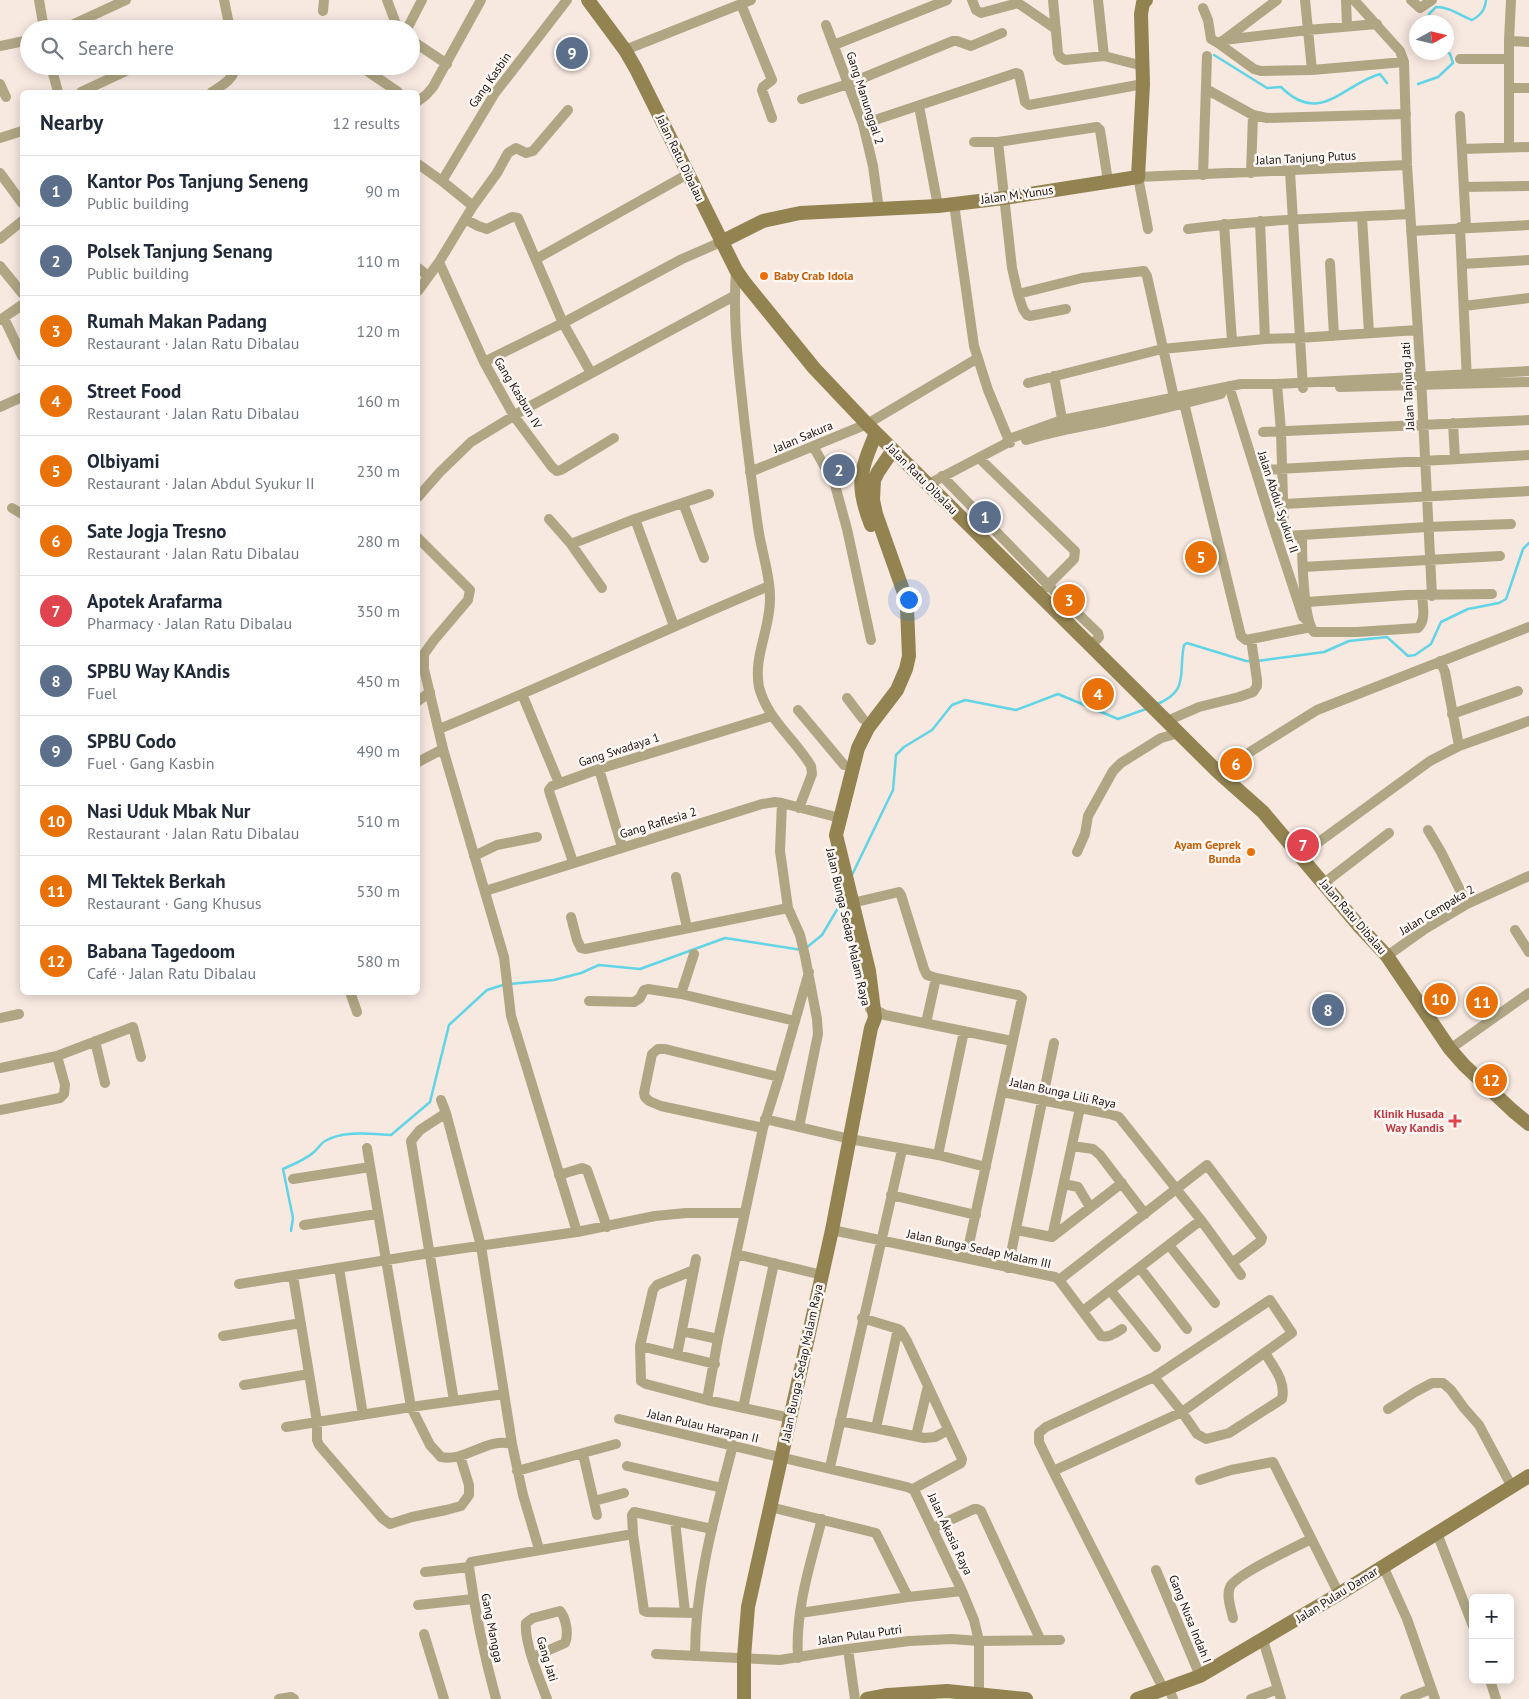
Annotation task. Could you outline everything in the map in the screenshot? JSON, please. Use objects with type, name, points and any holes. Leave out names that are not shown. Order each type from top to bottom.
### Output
[{"type":"street","points":[[39,0],[42,20]]},
{"type":"street","points":[[82,20],[126,0]]},
{"type":"street","points":[[224,0],[228,20]]},
{"type":"street","points":[[387,0],[395,20]]},
{"type":"street","points":[[412,20],[422,0]]},
{"type":"street","points":[[420,100],[433,87],[481,0]]},
{"type":"street","name":"Gang Kasbin","points":[[442,181],[495,93],[567,0]]},
{"type":"street","name":"Jalan Ratu Dibalau","points":[[588,0],[625,50],[639,75],[736,270],[814,368],[927,485],[1044,589],[1091,646],[1166,722],[1263,812],[1387,956],[1450,1049],[1484,1085],[1529,1123]]},
{"type":"street","points":[[834,45],[947,0]]},
{"type":"street","points":[[972,0],[976,10],[981,13],[1018,2],[1056,29]]},
{"type":"street","points":[[1054,0],[1058,53],[1062,59],[1104,56],[1143,66]]},
{"type":"street","points":[[1098,0],[1104,56]]},
{"type":"street","points":[[1146,0],[1143,3],[1141,14],[1143,84],[1138,177],[1148,229]]},
{"type":"street","points":[[1221,41],[1277,0]]},
{"type":"street","points":[[1305,0],[1312,70]]},
{"type":"street","points":[[1346,0],[1347,26]]},
{"type":"street","points":[[1354,0],[1400,51],[1404,62],[1407,165]]},
{"type":"street","points":[[1410,0],[1420,8],[1432,0]]},
{"type":"street","points":[[1509,148],[1510,0]]},
{"type":"street","points":[[625,50],[746,2],[772,80],[762,90],[772,118]]},
{"type":"street","points":[[1202,8],[1208,22],[1211,39],[1221,41],[1308,30],[1377,24]]},
{"type":"street","name":"Gang Manunggal 2","points":[[826,25],[863,124],[873,166],[879,210]]},
{"type":"street","points":[[802,99],[848,84],[953,42],[957,41],[971,46],[1002,33]]},
{"type":"street","points":[[1221,41],[1258,70],[1312,70],[1404,62]]},
{"type":"street","points":[[1509,41],[1529,42]]},
{"type":"street","points":[[0,46],[20,42]]},
{"type":"street","points":[[420,46],[447,64]]},
{"type":"street","points":[[1203,175],[1207,56]]},
{"type":"street","points":[[1460,58],[1509,59]]},
{"type":"street","points":[[863,124],[1018,73],[1025,102],[1029,105],[1143,84]]},
{"type":"street","points":[[53,75],[57,90]]},
{"type":"street","points":[[85,90],[117,75]]},
{"type":"street","points":[[215,90],[233,75]]},
{"type":"street","points":[[373,75],[395,90]]},
{"type":"street","points":[[0,84],[6,97]]},
{"type":"street","points":[[1510,88],[1529,88]]},
{"type":"street","points":[[1206,89],[1253,115],[1274,119],[1406,114]]},
{"type":"street","points":[[919,106],[938,206]]},
{"type":"street","points":[[420,289],[510,151],[516,148],[526,153],[533,151],[568,110]]},
{"type":"street","points":[[1251,173],[1253,115]]},
{"type":"street","points":[[1460,116],[1464,188],[1462,264],[1467,379]]},
{"type":"street","points":[[974,142],[998,142],[1097,126],[1100,130],[1108,182]]},
{"type":"street","points":[[0,138],[20,132]]},
{"type":"street","points":[[998,142],[1012,268],[1023,309],[1030,316],[1066,308]]},
{"type":"street","points":[[1462,149],[1529,147]]},
{"type":"street","points":[[420,165],[473,206]]},
{"type":"street","name":"Jalan Tanjung Putus","points":[[1138,177],[1407,165]]},
{"type":"street","name":"Jalan Tanjung Jati","points":[[1310,625],[1314,632],[1357,632],[1418,628],[1422,623],[1427,596],[1430,561],[1407,165]]},
{"type":"street","points":[[1290,171],[1303,385]]},
{"type":"street","points":[[0,173],[20,200]]},
{"type":"street","points":[[536,259],[688,174]]},
{"type":"street","name":"Jalan M. Yunus","points":[[721,242],[763,220],[800,213],[938,206],[1004,198],[1138,177]]},
{"type":"street","points":[[1464,188],[1529,186]]},
{"type":"street","points":[[954,204],[963,255],[970,323],[988,390],[1008,442]]},
{"type":"street","points":[[1188,229],[1260,221],[1293,221],[1410,214]]},
{"type":"street","points":[[465,219],[487,229],[516,217],[522,226],[563,322],[591,373]]},
{"type":"street","points":[[1362,217],[1369,333]]},
{"type":"street","points":[[1260,221],[1265,339]]},
{"type":"street","points":[[0,239],[20,224]]},
{"type":"street","points":[[1224,224],[1232,341]]},
{"type":"street","points":[[1411,231],[1529,225]]},
{"type":"street","points":[[484,362],[682,259],[721,242]]},
{"type":"street","points":[[1462,264],[1529,260]]},
{"type":"street","name":"Gang Kasbun IV","points":[[439,262],[484,362],[514,416],[552,467],[557,471],[567,467],[614,438]]},
{"type":"street","points":[[1330,263],[1334,336]]},
{"type":"street","points":[[0,266],[20,291]]},
{"type":"street","points":[[420,270],[428,276]]},
{"type":"street","points":[[736,270],[734,296],[740,385],[758,532],[769,586],[770,607],[757,668],[760,688],[772,716],[809,763],[812,770],[799,808]]},
{"type":"street","points":[[1018,294],[1082,278],[1144,272],[1147,276],[1162,349],[1179,401],[1241,636],[1246,640],[1310,625],[1303,567],[1302,536]]},
{"type":"street","points":[[420,495],[465,447],[514,416],[734,296]]},
{"type":"street","points":[[1464,306],[1529,298]]},
{"type":"street","points":[[20,306],[2,319],[20,352]]},
{"type":"street","points":[[1028,383],[1162,349],[1232,341],[1417,330]]},
{"type":"street","name":"Jalan Sakura","points":[[750,472],[813,446],[871,428],[978,358]]},
{"type":"street","points":[[927,485],[1008,442],[1063,424],[1179,401],[1241,384],[1277,387],[1467,379],[1529,371]]},
{"type":"street","points":[[1054,376],[1063,424]]},
{"type":"street","points":[[1467,379],[1529,382]]},
{"type":"street","points":[[1277,387],[1281,431],[1284,532],[1287,536],[1428,526],[1511,524]]},
{"type":"street","name":"Jalan Abdul Syukur II","points":[[1230,388],[1303,617],[1310,625]]},
{"type":"street","points":[[0,407],[20,398]]},
{"type":"street","points":[[1263,432],[1529,420]]},
{"type":"street","points":[[1453,423],[1455,459]]},
{"type":"street","name":"Jalan Bunga Sedap Malam Raya","points":[[744,1699],[744,1657],[748,1607],[832,1230],[874,1016],[870,971],[846,894],[836,835],[836,817],[844,765],[850,743],[863,719],[888,689],[900,664],[901,653],[902,627],[897,594],[866,514],[860,490],[860,481],[871,428]]},
{"type":"street","points":[[813,446],[835,485],[872,640]]},
{"type":"street","name":"Jalan Bunga Sedap Malam Raya","points":[[836,817],[863,736],[897,690],[909,656],[908,608],[873,500],[874,480],[893,450]]},
{"type":"street","points":[[1261,470],[1529,455]]},
{"type":"street","points":[[942,476],[1044,589],[1074,559],[1075,551],[979,458]]},
{"type":"street","points":[[1283,504],[1529,491]]},
{"type":"street","points":[[571,544],[635,519],[709,494]]},
{"type":"street","points":[[683,503],[704,558]]},
{"type":"street","points":[[12,508],[20,513]]},
{"type":"street","points":[[549,519],[571,544],[602,588]]},
{"type":"street","points":[[635,519],[674,626]]},
{"type":"street","points":[[1271,520],[1284,524]]},
{"type":"street","points":[[420,540],[468,587],[470,592],[468,600],[424,654],[424,669],[443,749],[485,890],[506,970],[515,1029],[577,1232]]},
{"type":"street","points":[[1303,567],[1500,556]]},
{"type":"street","points":[[439,729],[769,586]]},
{"type":"street","points":[[1307,602],[1492,594]]},
{"type":"street","points":[[1218,772],[1317,710],[1411,674],[1440,660],[1529,627]]},
{"type":"street","points":[[1166,722],[1199,707],[1253,692],[1257,686],[1251,639]]},
{"type":"street","points":[[1440,660],[1445,672],[1460,746]]},
{"type":"street","points":[[1452,714],[1518,691]]},
{"type":"street","points":[[420,700],[430,692]]},
{"type":"street","points":[[522,694],[559,783],[552,786],[550,794],[573,862]]},
{"type":"street","points":[[847,698],[863,719]]},
{"type":"street","points":[[798,710],[844,765]]},
{"type":"street","name":"Gang Swadaya 1","points":[[559,783],[599,768],[772,716]]},
{"type":"street","points":[[1301,855],[1430,761],[1460,746],[1529,722]]},
{"type":"street","points":[[1077,852],[1085,834],[1088,816],[1113,771],[1121,763],[1161,738],[1179,733]]},
{"type":"street","points":[[420,761],[443,749]]},
{"type":"street","points":[[599,768],[622,846]]},
{"type":"street","points":[[782,803],[780,851],[788,908],[800,936],[809,972],[818,1028],[799,1127]]},
{"type":"street","name":"Gang Raflesia 2","points":[[485,890],[762,804],[782,803],[836,817]]},
{"type":"street","points":[[1428,830],[1467,904]]},
{"type":"street","points":[[1324,884],[1389,833]]},
{"type":"street","points":[[474,856],[497,845],[537,837]]},
{"type":"street","name":"Jalan Cempaka 2","points":[[1387,956],[1425,929],[1467,904],[1529,876]]},
{"type":"street","points":[[676,877],[687,928]]},
{"type":"street","points":[[846,894],[900,893],[927,975],[1020,995],[1022,1000],[966,1258]]},
{"type":"street","points":[[571,917],[577,940],[581,948],[586,949],[788,908]]},
{"type":"street","points":[[1516,930],[1529,952]]},
{"type":"street","points":[[681,994],[694,954]]},
{"type":"street","points":[[708,1400],[718,1339],[764,1123],[809,972]]},
{"type":"street","points":[[926,1023],[936,978]]},
{"type":"street","points":[[589,1001],[634,1002],[640,998],[644,990],[648,989],[681,994],[795,1021]]},
{"type":"street","points":[[1450,1049],[1529,993]]},
{"type":"street","points":[[351,995],[357,1012]]},
{"type":"street","points":[[0,1018],[19,1014]]},
{"type":"street","points":[[874,1016],[926,1023],[1012,1041]]},
{"type":"street","points":[[0,1068],[57,1056],[133,1027],[141,1056]]},
{"type":"street","points":[[938,1155],[964,1031]]},
{"type":"street","points":[[95,1041],[105,1083]]},
{"type":"street","points":[[1008,1268],[1054,1044]]},
{"type":"street","points":[[779,1077],[665,1049],[658,1049],[652,1054],[644,1092],[645,1097],[649,1101],[695,1115],[799,1127],[902,1150],[938,1155],[986,1167]]},
{"type":"street","points":[[0,1110],[60,1098],[64,1094],[64,1085],[57,1056]]},
{"type":"street","name":"Jalan Bunga Lili Raya","points":[[1002,1092],[1119,1117],[1201,1220],[1241,1275]]},
{"type":"street","points":[[441,1100],[481,1246],[517,1471],[539,1549]]},
{"type":"street","points":[[1052,1237],[1080,1108]]},
{"type":"street","points":[[446,1113],[420,1130],[411,1141],[454,1401]]},
{"type":"street","points":[[1072,1146],[1096,1151],[1145,1214]]},
{"type":"street","points":[[367,1148],[410,1407],[430,1445],[441,1457],[460,1456],[502,1442],[512,1444]]},
{"type":"street","points":[[830,1467],[862,1318],[902,1150]]},
{"type":"street","points":[[1059,1280],[1207,1164],[1262,1238],[1261,1241],[1232,1263]]},
{"type":"street","points":[[293,1178],[370,1167]]},
{"type":"street","points":[[559,1175],[582,1168],[587,1170],[607,1227]]},
{"type":"street","points":[[1016,1230],[1052,1237],[1122,1183]]},
{"type":"street","points":[[1064,1184],[1078,1187],[1090,1208]]},
{"type":"street","points":[[891,1195],[976,1215]]},
{"type":"street","points":[[239,1284],[430,1253],[577,1232],[655,1216],[686,1213],[745,1213]]},
{"type":"street","points":[[304,1225],[377,1214]]},
{"type":"street","points":[[1083,1311],[1201,1220]]},
{"type":"street","name":"Jalan Bunga Sedap Malam III","points":[[832,1230],[1049,1276],[1059,1280],[1101,1336],[1106,1337],[1122,1330]]},
{"type":"street","points":[[1169,1245],[1215,1303]]},
{"type":"street","points":[[736,1254],[822,1274]]},
{"type":"street","points":[[743,1408],[774,1263]]},
{"type":"street","points":[[677,1355],[695,1264],[657,1285],[652,1290],[640,1346],[641,1382],[708,1400],[790,1418]]},
{"type":"street","points":[[339,1268],[363,1415]]},
{"type":"street","points":[[1140,1268],[1187,1329]]},
{"type":"street","points":[[293,1276],[317,1422],[317,1440],[319,1445],[382,1518],[390,1524],[461,1506],[469,1496],[469,1484],[460,1456]]},
{"type":"street","points":[[1110,1290],[1156,1348]]},
{"type":"street","points":[[1054,1471],[1182,1412],[1292,1333],[1270,1300],[1154,1377],[1046,1427],[1038,1433],[1039,1442],[1054,1471],[1169,1692]]},
{"type":"street","points":[[862,1318],[901,1330],[962,1462],[913,1489]]},
{"type":"street","points":[[223,1336],[301,1323]]},
{"type":"street","points":[[876,1428],[898,1329]]},
{"type":"street","points":[[682,1331],[718,1339]]},
{"type":"street","points":[[640,1346],[715,1364]]},
{"type":"street","points":[[1154,1377],[1197,1434],[1206,1439],[1228,1433],[1282,1399],[1284,1390],[1282,1381],[1265,1353]]},
{"type":"street","points":[[244,1385],[309,1374]]},
{"type":"street","points":[[1388,1409],[1432,1383],[1443,1383],[1451,1390],[1479,1425],[1512,1487]]},
{"type":"street","points":[[916,1436],[928,1386]]},
{"type":"street","points":[[286,1427],[504,1394]]},
{"type":"street","name":"Jalan Pulau Harapan II","points":[[619,1419],[782,1456]]},
{"type":"street","points":[[840,1421],[930,1438],[948,1430]]},
{"type":"street","points":[[517,1471],[616,1444]]},
{"type":"street","points":[[694,1656],[696,1613],[702,1573],[733,1445]]},
{"type":"street","points":[[583,1454],[598,1515]]},
{"type":"street","name":"Jalan Akasia Raya","points":[[782,1456],[913,1489],[933,1528],[974,1620],[979,1641],[980,1696]]},
{"type":"street","points":[[1200,1480],[1224,1472],[1273,1462],[1339,1594]]},
{"type":"street","points":[[627,1466],[722,1488]]},
{"type":"street","name":"Jalan Pulau Damar","points":[[1137,1699],[1169,1692],[1200,1676],[1339,1594],[1529,1476]]},
{"type":"street","points":[[594,1501],[624,1493]]},
{"type":"street","points":[[770,1507],[876,1533],[908,1597]]},
{"type":"street","points":[[933,1528],[974,1509],[977,1508],[981,1511],[1040,1639]]},
{"type":"street","points":[[696,1613],[644,1611],[632,1515],[634,1512],[712,1529]]},
{"type":"street","points":[[798,1658],[798,1633],[803,1593],[822,1519]]},
{"type":"street","points":[[675,1520],[685,1612]]},
{"type":"street","points":[[425,1572],[539,1549],[633,1534]]},
{"type":"street","points":[[1437,1534],[1469,1616]]},
{"type":"street","points":[[1233,1618],[1229,1590],[1232,1584],[1252,1570],[1311,1539]]},
{"type":"street","name":"Gang Mangga","points":[[470,1564],[473,1599],[486,1663],[496,1699]]},
{"type":"street","points":[[1383,1566],[1407,1619],[1433,1694],[1406,1699]]},
{"type":"street","name":"Gang Nusa Indah I","points":[[1156,1570],[1200,1676]]},
{"type":"street","points":[[800,1613],[962,1591]]},
{"type":"street","points":[[418,1605],[473,1599]]},
{"type":"street","name":"Gang Jati","points":[[533,1657],[565,1644],[568,1638],[567,1631],[560,1611],[529,1620],[526,1626],[533,1657],[547,1699]]},
{"type":"street","points":[[424,1634],[444,1699]]},
{"type":"street","name":"Jalan Pulau Putri","points":[[656,1654],[780,1660],[848,1649],[924,1640],[1060,1640]]},
{"type":"street","points":[[1251,1699],[1280,1694],[1263,1640]]},
{"type":"street","points":[[848,1649],[855,1699]]},
{"type":"street","points":[[1491,1684],[1496,1699]]},
{"type":"street","points":[[867,1699],[922,1692],[947,1692],[1026,1699]]},
{"type":"street","points":[[279,1699],[291,1697],[294,1699]]},
{"type":"waterway","points":[[1429,15],[1436,7],[1441,7],[1472,20],[1482,12],[1486,0]]},
{"type":"waterway","points":[[1214,55],[1267,88],[1281,87],[1295,98],[1308,103],[1319,103],[1331,99],[1366,79],[1380,74],[1387,83]]},
{"type":"waterway","points":[[1418,84],[1438,77],[1453,63],[1452,60]]},
{"type":"waterway","points":[[1257,661],[1324,652],[1349,641],[1387,637],[1408,656],[1415,655],[1431,644],[1441,622],[1468,609],[1499,603],[1506,599],[1523,549],[1529,543]]},
{"type":"waterway","points":[[1155,705],[1166,700],[1178,688],[1184,645],[1187,643],[1246,661],[1252,661]]},
{"type":"waterway","points":[[851,877],[893,790],[896,755],[904,747],[932,730],[952,705],[965,700],[1016,710],[1058,694],[1118,719],[1146,709]]},
{"type":"waterway","points":[[806,948],[822,935],[838,908]]},
{"type":"waterway","points":[[509,984],[554,980],[581,973],[599,965],[640,969],[725,938],[802,950]]},
{"type":"waterway","points":[[291,1231],[293,1218],[283,1169],[299,1162],[324,1142],[340,1135],[391,1135],[430,1102],[449,1025],[487,990],[503,985]]},
{"type":"place","name":"SPBU Codo","points":[[572,53]]},
{"type":"place","name":"Baby Crab Idola","points":[[764,276]]},
{"type":"place","name":"Polsek Tanjung Senang","points":[[839,470]]},
{"type":"place","name":"Kantor Pos Tanjung Seneng","points":[[985,517]]},
{"type":"place","name":"Olbiyami","points":[[1201,557]]},
{"type":"place","name":"Rumah Makan Padang","points":[[1069,600]]},
{"type":"place","name":"Street Food","points":[[1098,694]]},
{"type":"place","name":"Sate Jogja Tresno","points":[[1236,764]]},
{"type":"place","name":"Apotek Arafarma","points":[[1303,845]]},
{"type":"place","name":"Ayam Geprek Bunda","points":[[1251,852]]},
{"type":"place","name":"Nasi Uduk Mbak Nur","points":[[1440,999]]},
{"type":"place","name":"MI Tektek Berkah","points":[[1482,1002]]},
{"type":"place","name":"SPBU Way KAndis","points":[[1328,1010]]},
{"type":"place","name":"Babana Tagedoom","points":[[1491,1080]]},
{"type":"place","name":"Klinik Husada Way Kandis","points":[[1455,1121]]}]
